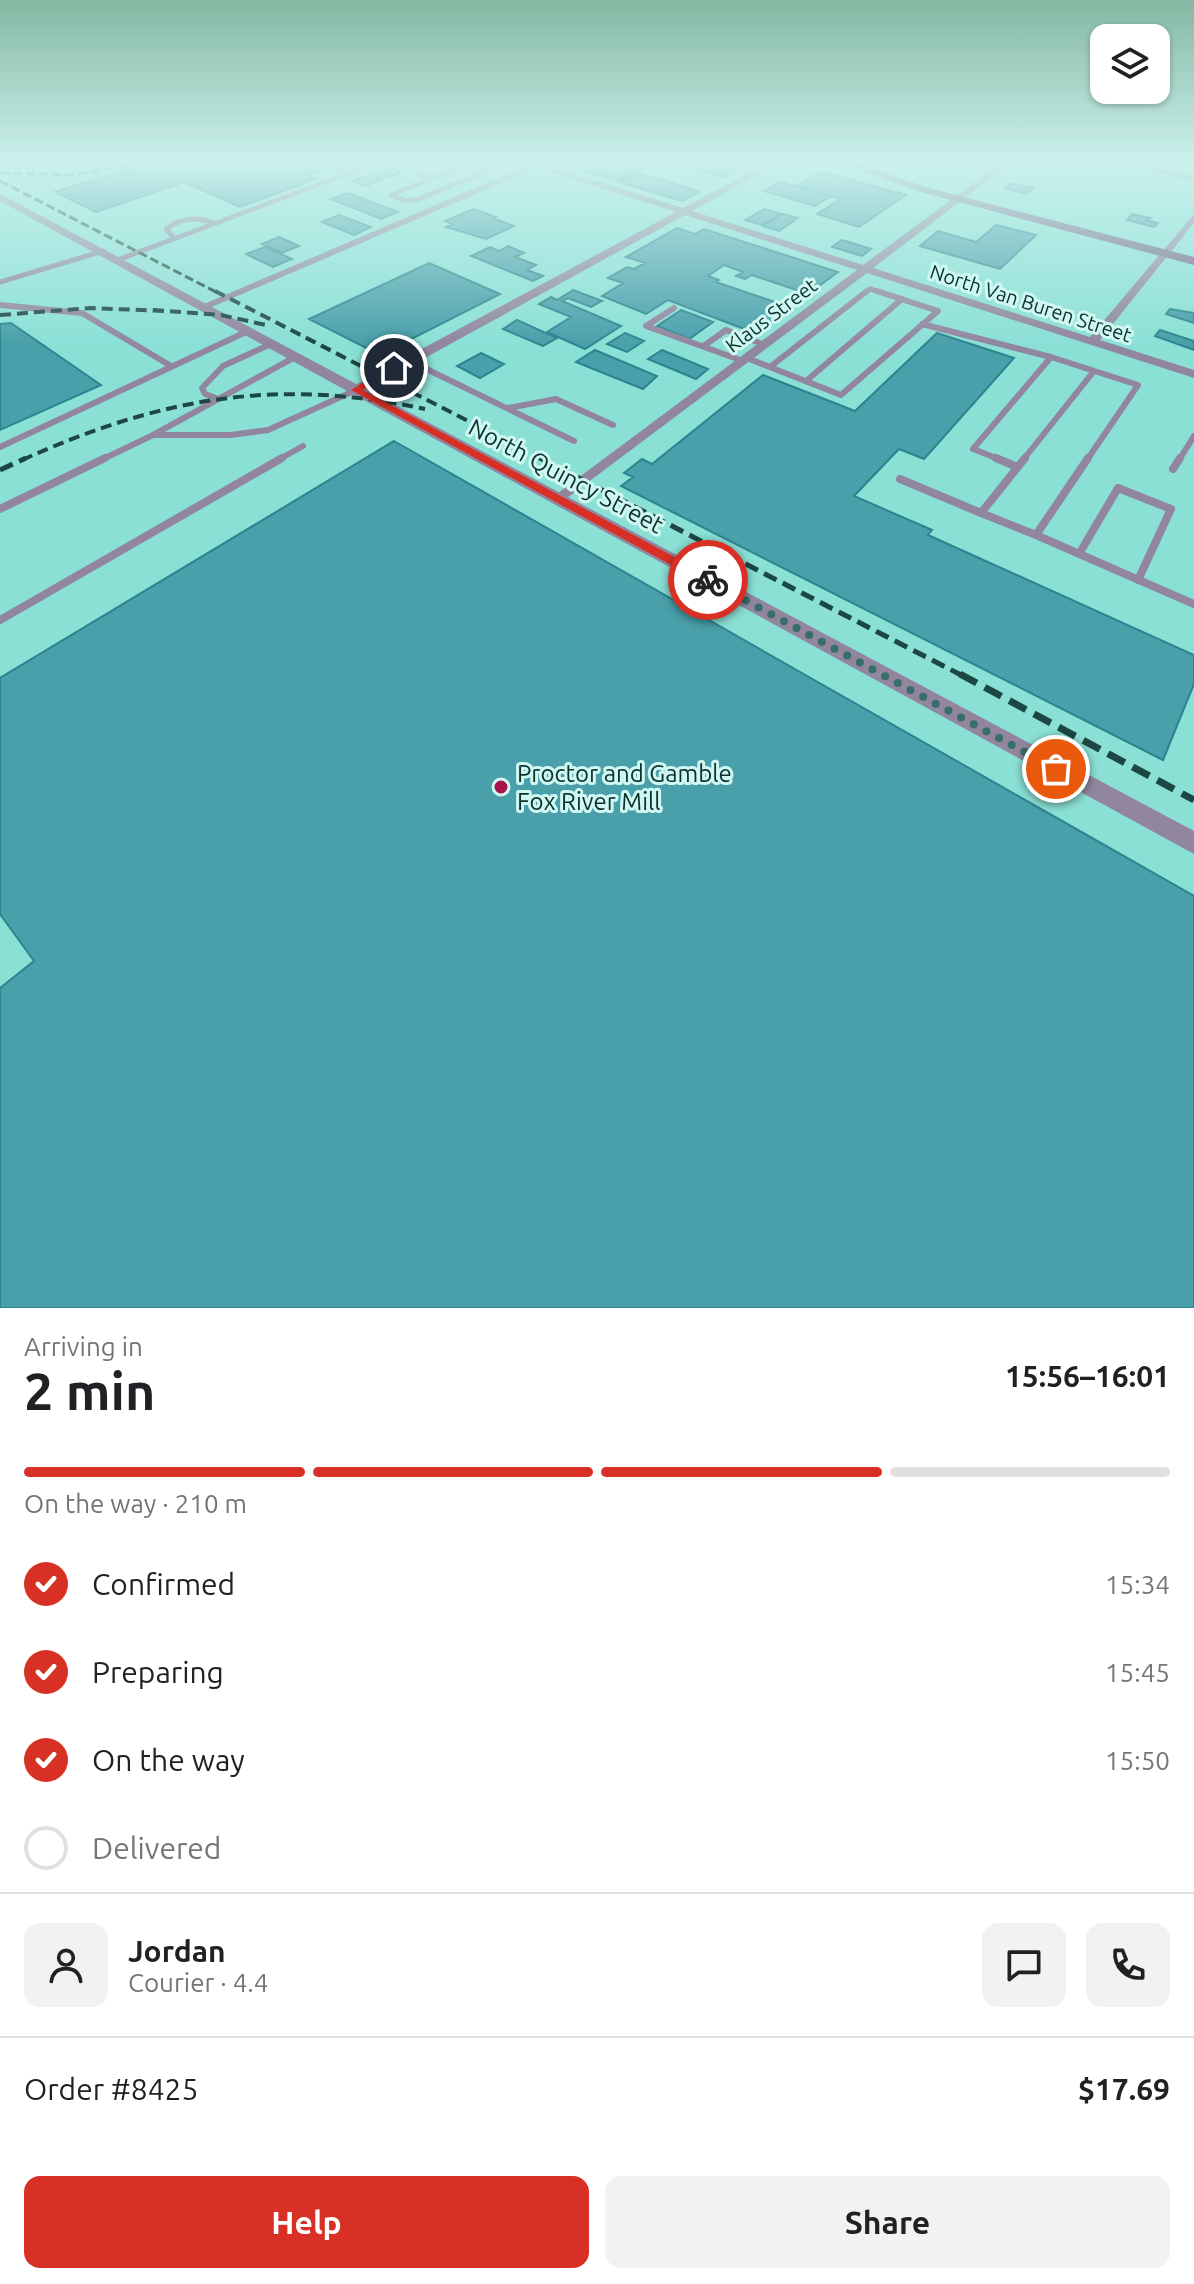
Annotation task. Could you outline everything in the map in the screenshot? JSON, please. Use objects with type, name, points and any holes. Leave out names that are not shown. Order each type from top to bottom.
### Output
[{"type":"main road","points":[[1068,223],[1167,249],[1194,261]]},
{"type":"main road","points":[[1167,249],[1194,251]]},
{"type":"street","name":"North Quincy Street","points":[[50,223],[1194,843]]},
{"type":"street","points":[[111,255],[174,238],[214,223]]},
{"type":"street","points":[[203,307],[400,223]]},
{"type":"street","points":[[356,390],[663,223]]},
{"type":"street","name":"North Van Buren Street","points":[[719,223],[1194,374]]},
{"type":"street","name":"Klaus Street","points":[[559,499],[927,223]]},
{"type":"street","points":[[1093,341],[1189,223]]},
{"type":"lane","points":[[0,282],[111,255]]},
{"type":"lane","points":[[674,308],[646,326],[688,344],[705,345],[841,395],[938,311],[870,289],[770,367]]},
{"type":"lane","points":[[916,304],[932,290]]},
{"type":"lane","points":[[806,381],[902,299]]},
{"type":"lane","points":[[0,305],[82,313],[171,366]]},
{"type":"lane","points":[[922,324],[1051,357],[1138,385],[1036,535]]},
{"type":"lane","points":[[705,345],[726,330],[765,345]]},
{"type":"lane","points":[[0,447],[248,331]]},
{"type":"lane","points":[[216,398],[205,394],[202,388],[208,377],[218,368],[271,344]]},
{"type":"lane","points":[[0,509],[153,435],[295,357]]},
{"type":"lane","points":[[1017,467],[973,449],[1051,357]]},
{"type":"lane","points":[[408,360],[574,441]]},
{"type":"lane","points":[[981,513],[1094,371]]},
{"type":"lane","points":[[153,435],[260,432],[288,424],[356,390]]},
{"type":"lane","points":[[508,408],[556,399],[613,425]]},
{"type":"lane","points":[[1173,469],[1194,436]]},
{"type":"lane","points":[[0,620],[303,446]]},
{"type":"lane","points":[[900,479],[1194,604]]},
{"type":"lane","points":[[1079,554],[1118,488],[1171,509],[1138,580]]},
{"type":"building","points":[[325,223],[360,223],[371,227],[354,235]]},
{"type":"building","points":[[450,223],[506,223],[514,226],[486,239],[446,227],[452,224]]},
{"type":"building","points":[[768,223],[791,223],[779,231],[763,226]]},
{"type":"building","points":[[996,225],[1036,235],[1000,269],[920,246],[938,231],[976,242]]},
{"type":"building","points":[[677,228],[695,234],[704,229],[838,272],[808,294],[752,275],[745,279],[736,276],[743,272],[724,265],[708,276],[719,280],[716,282],[790,307],[755,333],[668,300],[646,314],[602,296],[623,283],[608,278],[627,267],[634,269],[645,263],[626,257]]},
{"type":"building","points":[[279,237],[299,246],[282,253],[262,244]]},
{"type":"building","points":[[842,240],[871,249],[862,256],[832,247]]},
{"type":"building","points":[[508,246],[524,253],[515,257],[536,265],[527,270],[543,276],[533,281],[471,256],[490,247],[499,251]]},
{"type":"building","points":[[265,247],[292,259],[273,267],[246,254]]},
{"type":"building","points":[[429,263],[500,294],[380,355],[309,319]]},
{"type":"building","points":[[573,290],[602,301],[591,307],[568,298],[562,301],[621,326],[585,349],[547,332],[571,317],[539,304],[551,297],[557,300]]},
{"type":"building","points":[[1170,309],[1194,313],[1194,323],[1166,314]]},
{"type":"building","points":[[681,310],[713,322],[689,339],[657,326]]},
{"type":"building","points":[[517,320],[557,338],[543,346],[503,329]]},
{"type":"building","points":[[11,323],[101,385],[0,430],[0,324]]},
{"type":"building","points":[[1160,330],[1194,341],[1194,350],[1155,336]]},
{"type":"building","points":[[625,333],[644,341],[627,352],[607,344]]},
{"type":"building","points":[[937,333],[1014,358],[924,459],[899,449],[854,496],[932,530],[928,535],[1194,655],[1194,684],[1163,760],[621,486],[633,477],[624,473],[642,459],[652,464],[763,375],[855,411]]},
{"type":"building","points":[[595,350],[657,376],[643,389],[576,362]]},
{"type":"building","points":[[662,350],[708,369],[696,379],[648,359]]},
{"type":"building","points":[[481,353],[504,364],[480,378],[457,366]]},
{"type":"building","name":"Proctor and Gamble Fox River Mill","points":[[394,441],[1194,896],[1194,1308],[0,1308],[0,988],[34,961],[0,914],[0,678]]},
{"type":"railway","points":[[82,223],[218,293]]},
{"type":"railway","points":[[215,291],[544,460]]},
{"type":"railway","points":[[0,315],[90,308],[164,311]]},
{"type":"railway","points":[[153,310],[221,315],[266,325]]},
{"type":"railway","points":[[22,460],[122,421],[219,399],[318,395],[370,399],[425,409]]},
{"type":"railway","points":[[0,470],[26,458]]},
{"type":"railway","points":[[540,458],[963,676]]},
{"type":"railway","points":[[960,674],[1194,800]]},
{"type":"way so far","points":[[708,580],[1056,769]]},
{"type":"place","name":"Proctor and Gamble Fox River Mill","points":[[501,787]]},
{"type":"route","points":[[394,368],[356,390],[708,580]]}]
